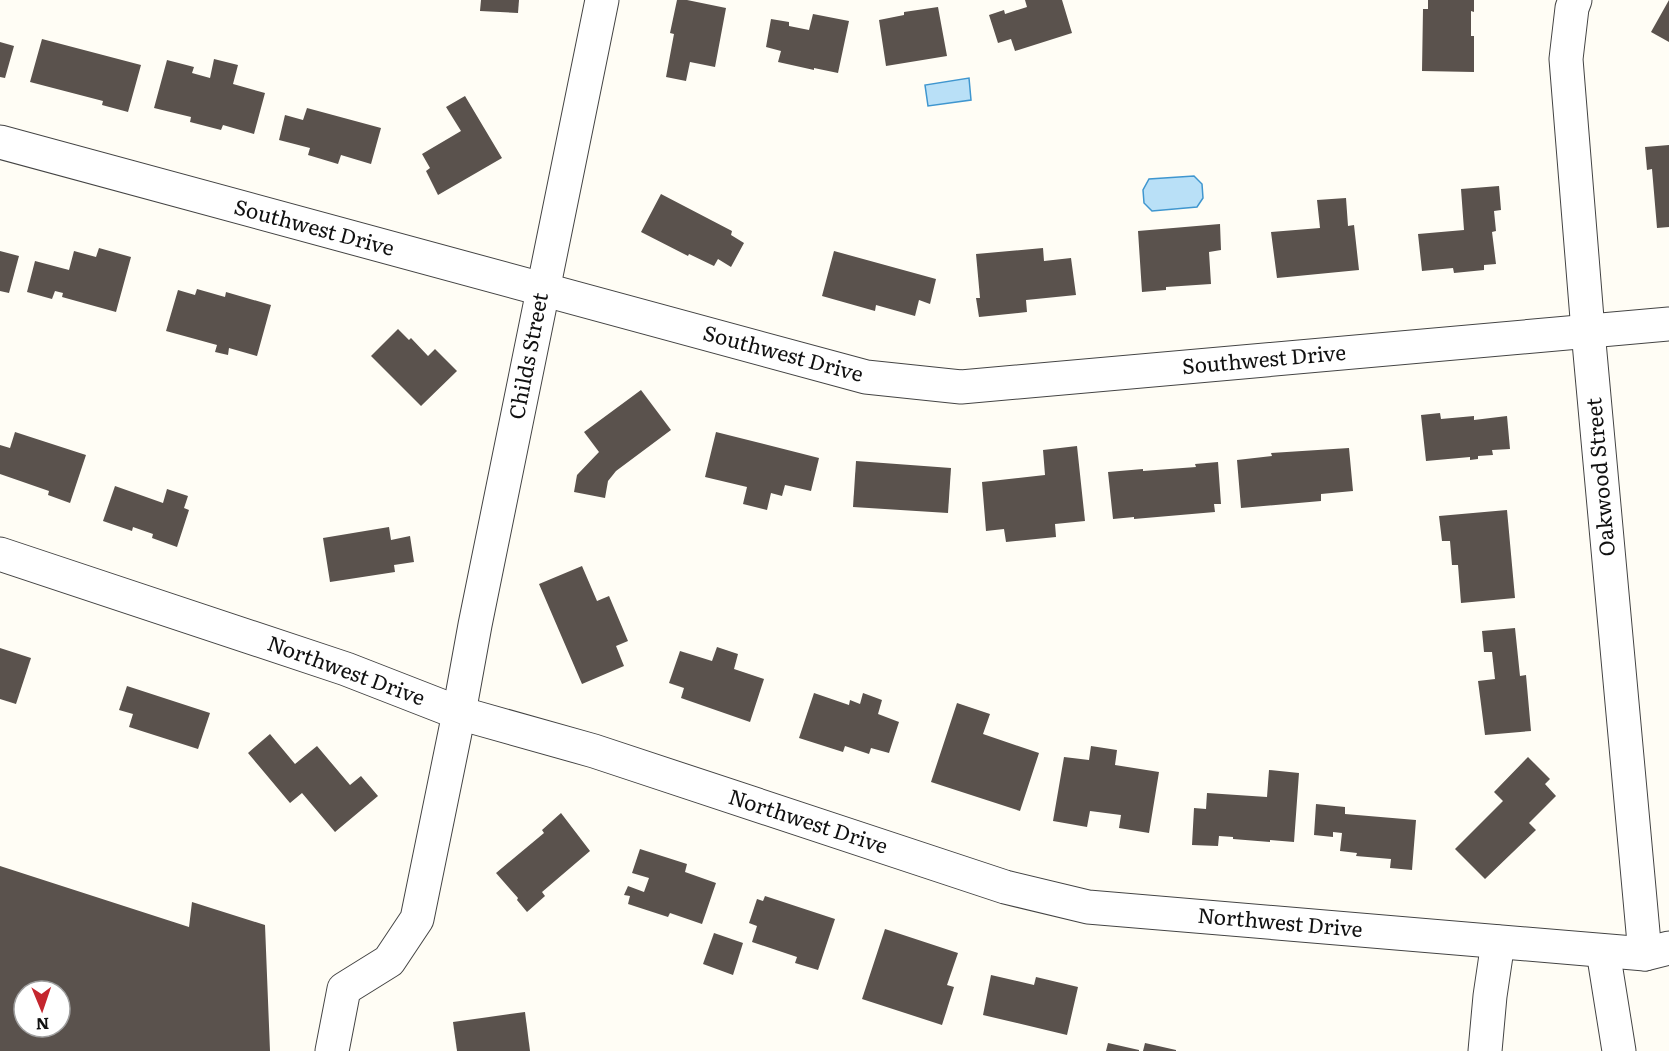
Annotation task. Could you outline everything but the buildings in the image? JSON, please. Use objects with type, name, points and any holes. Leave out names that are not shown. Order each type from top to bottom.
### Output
[{"type":"street","name":"Childs Street","points":[[332,1051],[344,989],[389,961],[417,919],[602,0]]},
{"type":"street","name":"Oakwood Street","points":[[1575,0],[1566,59],[1588,331],[1657,951]]},
{"type":"street","name":"Southwest Drive","points":[[0,142],[867,377],[961,387],[1669,324]]},
{"type":"street","name":"Northwest Drive","points":[[0,554],[346,669],[459,713],[594,751],[1005,887],[1088,907],[1603,951],[1657,951]]},
{"type":"street","points":[[1485,1051],[1498,942]]},
{"type":"street","points":[[1603,951],[1619,1051]]},
{"type":"water","points":[[969,78],[971,100],[928,106],[925,85]]},
{"type":"water","points":[[1194,176],[1202,184],[1203,198],[1197,207],[1152,211],[1144,203],[1143,190],[1149,179]]}]
